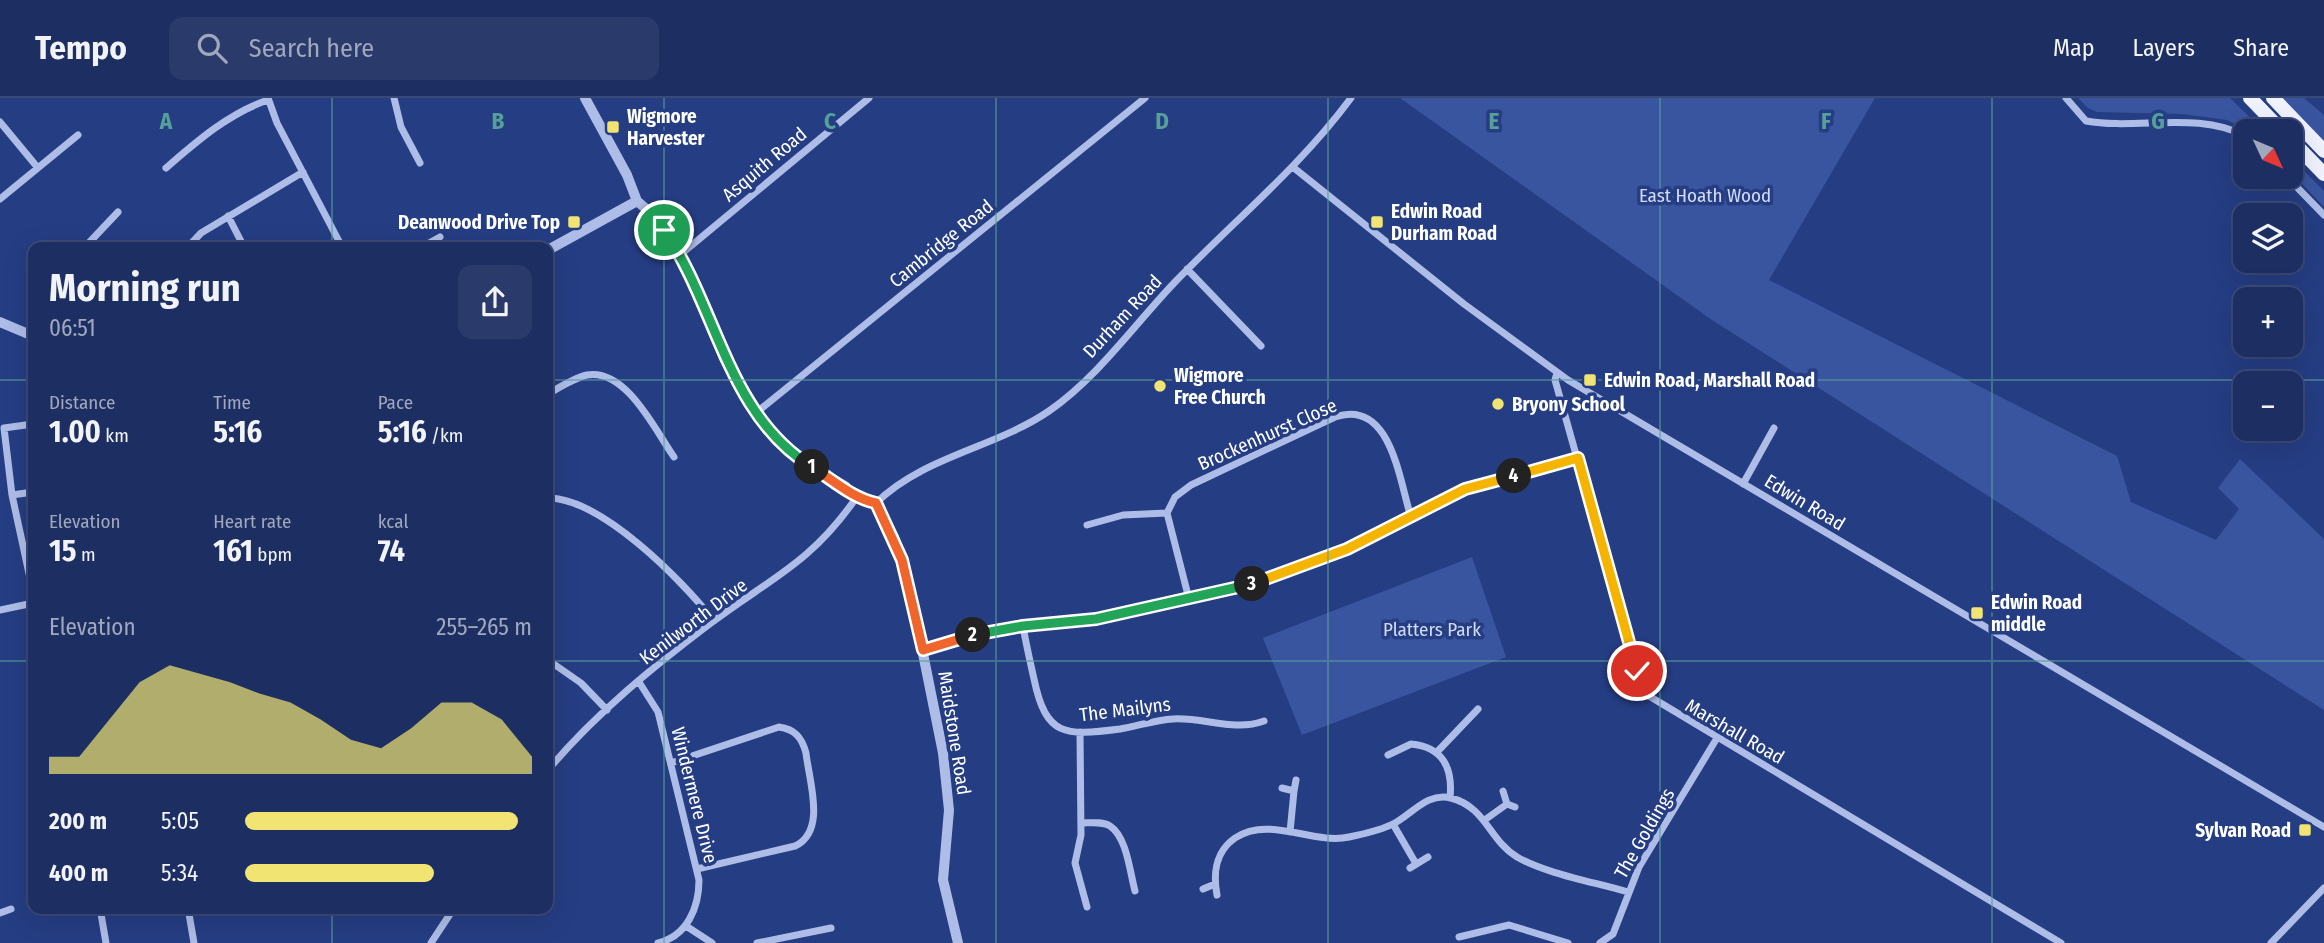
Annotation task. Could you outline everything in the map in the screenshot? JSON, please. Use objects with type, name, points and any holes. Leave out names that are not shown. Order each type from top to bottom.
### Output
[{"type":"main road","points":[[2250,98],[2270,119]]},
{"type":"main road","points":[[2273,98],[2324,150]]},
{"type":"main road","points":[[2303,152],[2324,174]]},
{"type":"street","points":[[394,98],[401,127],[420,163]]},
{"type":"street","points":[[585,98],[627,175],[637,201],[652,214],[680,255],[701,297],[724,358],[757,412],[794,455],[845,486],[856,498],[876,503]]},
{"type":"street","name":"Asquith Road","points":[[680,255],[869,98]]},
{"type":"street","name":"Cambridge Road","points":[[757,412],[1145,98]]},
{"type":"street","name":"Durham Road","points":[[876,503],[909,477],[1024,424],[1058,404],[1111,353],[1187,269],[1294,168],[1351,98]]},
{"type":"street","points":[[2066,98],[2086,121],[2208,125],[2233,130]]},
{"type":"street","points":[[166,168],[208,134],[246,109],[268,99],[339,242]]},
{"type":"street","points":[[0,122],[38,168]]},
{"type":"street","points":[[0,199],[78,135]]},
{"type":"street","name":"Edwin Road","points":[[1294,168],[1557,373],[2324,827]]},
{"type":"street","points":[[193,242],[201,233],[303,172]]},
{"type":"street","points":[[2299,189],[2324,215]]},
{"type":"street","points":[[553,247],[637,201]]},
{"type":"street","points":[[90,242],[118,212]]},
{"type":"street","points":[[228,216],[241,242]]},
{"type":"street","points":[[431,242],[440,237]]},
{"type":"street","points":[[1187,269],[1261,346]]},
{"type":"street","points":[[0,322],[28,334]]},
{"type":"street","name":"Marshall Road","points":[[1557,373],[1555,380],[1644,691],[1668,711],[2061,943]]},
{"type":"street","points":[[553,392],[586,376],[612,377],[628,391],[674,457]]},
{"type":"street","name":"Brockenhurst Close","points":[[1167,513],[1175,497],[1191,485],[1344,414],[1365,417],[1384,432],[1411,517]]},
{"type":"street","points":[[28,425],[4,428],[12,495],[28,569]]},
{"type":"street","points":[[1743,484],[1774,428]]},
{"type":"street","points":[[923,650],[988,631],[1096,619],[1189,599],[1293,570],[1347,549],[1465,489],[1578,458]]},
{"type":"street","points":[[12,495],[28,493]]},
{"type":"street","name":"Kenilworth Drive","points":[[553,765],[639,682],[714,621],[813,551],[856,498]]},
{"type":"street","points":[[553,499],[584,506],[642,548],[684,586],[714,621]]},
{"type":"street","name":"Maidstone Road","points":[[876,503],[902,560],[923,650],[946,774],[949,810],[943,880],[958,943]]},
{"type":"street","points":[[1087,525],[1123,515],[1167,513],[1189,599]]},
{"type":"street","points":[[0,610],[28,604]]},
{"type":"street","name":"The Mailyns","points":[[1023,626],[1040,708],[1056,726],[1080,732],[1118,729],[1173,719],[1199,718],[1238,726],[1264,721]]},
{"type":"street","points":[[553,663],[581,683],[607,710]]},
{"type":"street","name":"Windermere Drive","points":[[639,682],[658,712],[697,869],[697,904],[686,926]]},
{"type":"street","points":[[1437,752],[1478,709]]},
{"type":"street","points":[[671,764],[779,727],[790,730],[800,738],[806,753],[814,819],[808,838],[795,846],[697,869]]},
{"type":"street","points":[[1080,732],[1082,823],[1075,863],[1087,907]]},
{"type":"street","name":"The Goldings","points":[[1600,943],[1613,934],[1639,867],[1682,801],[1717,738]]},
{"type":"street","points":[[1388,755],[1411,744],[1437,752],[1447,765],[1450,798]]},
{"type":"street","points":[[1290,832],[1297,780]]},
{"type":"street","points":[[1282,788],[1294,791]]},
{"type":"street","points":[[1486,820],[1511,805],[1503,791]]},
{"type":"street","points":[[1217,895],[1217,860],[1235,838],[1255,830],[1336,839],[1393,824],[1426,801],[1450,798],[1476,810],[1486,820],[1497,840],[1519,858],[1628,892]]},
{"type":"street","points":[[1082,823],[1105,824],[1114,830],[1121,842],[1135,891]]},
{"type":"street","points":[[1393,824],[1413,865],[1427,857]]},
{"type":"street","points":[[1203,889],[1215,884]]},
{"type":"street","points":[[2271,943],[2324,888]]},
{"type":"street","points":[[0,913],[11,909]]},
{"type":"street","points":[[101,914],[106,943]]},
{"type":"street","points":[[189,914],[194,943]]},
{"type":"street","points":[[431,943],[450,914]]},
{"type":"street","points":[[1459,937],[1509,925],[1568,943]]},
{"type":"street","points":[[658,943],[686,926],[712,943]]},
{"type":"street","points":[[757,943],[831,928]]},
{"type":"green space","name":"East Hoath Wood","points":[[1400,98],[1875,98],[1769,280],[2117,456],[2131,502],[2216,540],[2239,509],[2218,488],[2240,459],[2324,539],[2324,710],[1712,320]]},
{"type":"green space","points":[[2078,98],[2230,98],[2252,119],[2233,119],[2233,123],[2182,114],[2097,112],[2088,108]]},
{"type":"green space","points":[[2281,98],[2304,98],[2324,115],[2324,142],[2303,119]]},
{"type":"green space","points":[[2303,170],[2324,191],[2324,207],[2303,185]]},
{"type":"green space","name":"Platters Park","points":[[1472,557],[1506,657],[1302,735],[1263,638]]},
{"type":"place","name":"Wigmore Harvester","points":[[613,127]]},
{"type":"place","name":"Deanwood Drive Top","points":[[574,222]]},
{"type":"place","name":"Edwin Road Durham Road","points":[[1377,222]]},
{"type":"place","name":"Edwin Road, Marshall Road","points":[[1590,380]]},
{"type":"place","name":"Wigmore Free Church","points":[[1160,386]]},
{"type":"place","name":"Bryony School","points":[[1498,404]]},
{"type":"place","name":"Edwin Road middle","points":[[1977,613]]},
{"type":"place","name":"Sylvan Road","points":[[2305,830]]},
{"type":"route","points":[[664,230],[696,286],[724,358],[773,435],[794,455],[845,486],[856,498],[876,503],[894,537],[902,560],[923,650],[988,631],[1096,619],[1259,582],[1347,549],[1465,489],[1578,458],[1637,671]]}]
